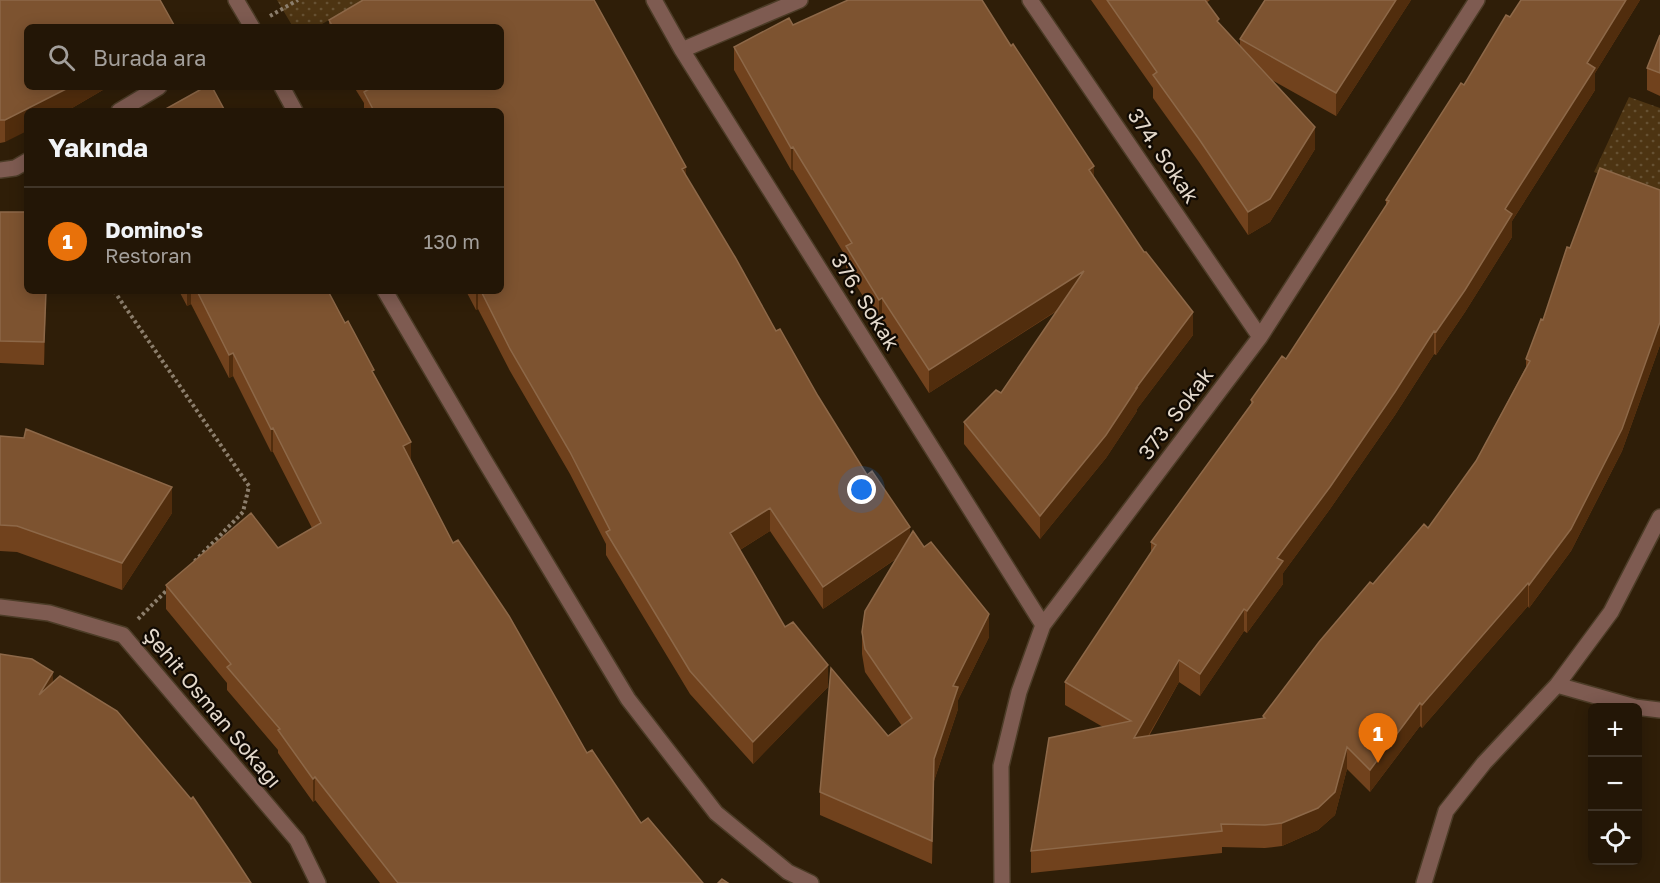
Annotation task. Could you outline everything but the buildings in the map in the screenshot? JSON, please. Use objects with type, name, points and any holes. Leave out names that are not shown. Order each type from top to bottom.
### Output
[{"type":"street","points":[[236,0],[249,24]]},
{"type":"street","name":"376. Sokak","points":[[654,0],[682,50],[1043,625]]},
{"type":"street","points":[[682,50],[800,0]]},
{"type":"street","name":"374. Sokak","points":[[1030,0],[1260,337]]},
{"type":"street","name":"373. Sokak","points":[[1002,883],[1001,766],[1018,692],[1043,625],[1260,337],[1477,0]]},
{"type":"street","points":[[124,108],[154,90]]},
{"type":"street","points":[[284,90],[293,108]]},
{"type":"street","points":[[0,170],[15,168],[24,163]]},
{"type":"street","points":[[387,294],[628,699],[716,813],[788,872],[811,883]]},
{"type":"street","points":[[1424,883],[1446,810],[1484,763],[1557,685],[1611,612],[1660,517]]},
{"type":"street","name":"Şehit Osman Sokağı","points":[[0,607],[50,613],[123,635],[297,840],[318,883]]},
{"type":"street","points":[[1557,685],[1635,707],[1660,710]]},
{"type":"path","points":[[256,24],[298,0]]},
{"type":"path","points":[[116,294],[249,486],[243,512],[187,570]]},
{"type":"path","points":[[123,635],[171,586]]},
{"type":"shaded area","points":[[277,0],[363,0],[322,24],[291,24]]},
{"type":"shaded area","points":[[1629,97],[1660,108],[1660,196],[1594,172]]},
{"type":"place","name":"Domino's","points":[[1378,763]]}]
